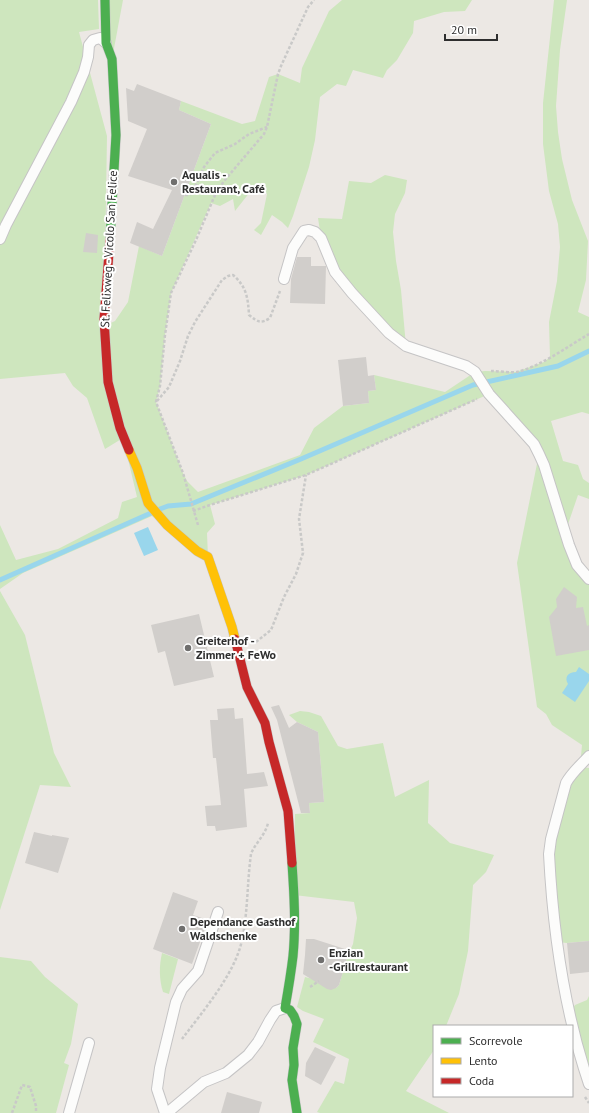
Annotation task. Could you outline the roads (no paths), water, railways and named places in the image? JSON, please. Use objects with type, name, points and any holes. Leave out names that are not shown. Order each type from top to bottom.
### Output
[{"type":"street","name":"St. Felixweg - Vicolo San Felice","points":[[105,0],[106,42],[112,59],[116,135],[104,319],[108,382],[120,428],[137,468],[148,503],[167,525],[197,551],[208,556],[232,627],[248,687],[266,723],[269,742],[288,811],[294,895],[293,954],[285,1008]]},
{"type":"street","points":[[285,1008],[290,1010],[297,1024],[293,1048],[294,1065],[292,1080],[297,1113]]},
{"type":"lane","points":[[0,239],[73,96],[84,72],[88,57],[89,45],[93,40],[100,38],[106,42]]},
{"type":"lane","points":[[284,279],[293,248],[304,231],[309,230],[315,232],[321,238],[335,272],[389,333],[406,346],[466,366],[475,372],[489,394],[534,444],[544,465],[568,544],[577,565],[589,579]]},
{"type":"lane","points":[[572,1025],[558,951],[549,854],[551,839],[564,790],[570,775],[584,767],[589,756]]},
{"type":"lane","points":[[218,912],[198,971],[182,988],[176,1002],[160,1068],[157,1089],[166,1113],[204,1082],[226,1073],[248,1055],[258,1042],[276,1011],[285,1008]]},
{"type":"lane","points":[[573,1028],[589,1084]]},
{"type":"lane","points":[[69,1113],[89,1043]]},
{"type":"water","points":[[148,527],[158,550],[144,556],[134,533]]},
{"type":"water","points":[[579,667],[589,674],[589,681],[575,702],[562,693],[568,684],[566,679],[568,675],[576,672]]},
{"type":"waterway","points":[[160,509],[168,506],[191,504],[301,459],[473,385],[558,366],[589,351]]},
{"type":"waterway","points":[[0,580],[151,513]]},
{"type":"place","name":"Aqualis - Restaurant, Café","points":[[174,182]]},
{"type":"place","name":"Greiterhof - Zimmer + FeWo","points":[[188,648]]},
{"type":"place","name":"Dependance Gasthof Waldschenke","points":[[182,929]]},
{"type":"place","name":"Enzian -Grillrestaurant","points":[[321,960]]}]
